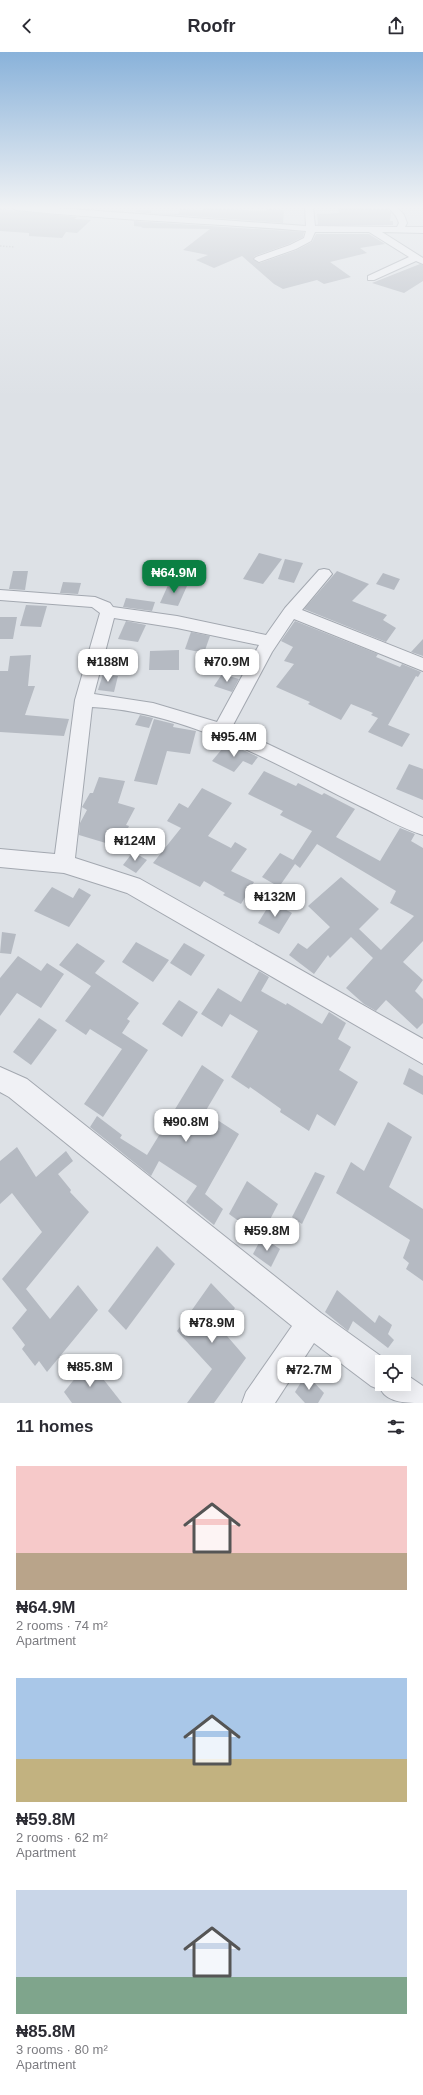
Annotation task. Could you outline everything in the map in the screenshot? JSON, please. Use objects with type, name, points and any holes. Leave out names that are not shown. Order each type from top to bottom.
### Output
[{"type":"street","points":[[371,278],[391,270]]},
{"type":"street","points":[[221,730],[270,642],[291,612],[324,574]]},
{"type":"street","points":[[0,595],[96,602],[104,607],[108,612],[178,622],[270,642]]},
{"type":"street","points":[[64,864],[84,700],[108,612]]},
{"type":"street","points":[[291,612],[423,665]]},
{"type":"street","points":[[84,700],[100,700],[181,718],[221,730],[423,827]]},
{"type":"street","points":[[0,858],[64,864],[133,886],[423,1052]]},
{"type":"street","points":[[0,1078],[18,1088],[311,1323],[375,1370]]},
{"type":"street","points":[[257,1403],[311,1323]]},
{"type":"street","points":[[404,1391],[421,1403]]},
{"type":"building","points":[[258,270],[341,270],[351,277],[324,284],[317,280],[283,289],[274,284]]},
{"type":"building","points":[[405,270],[423,270],[423,281],[404,293],[372,283]]},
{"type":"building","points":[[259,553],[282,559],[263,584],[243,579]]},
{"type":"building","points":[[285,559],[303,563],[294,583],[278,579]]},
{"type":"building","points":[[13,571],[28,571],[25,590],[9,589]]},
{"type":"building","points":[[337,571],[369,584],[352,601],[387,615],[383,620],[396,628],[386,642],[304,609]]},
{"type":"building","points":[[383,573],[400,579],[394,590],[376,584]]},
{"type":"building","points":[[63,582],[81,583],[78,594],[60,593]]},
{"type":"building","points":[[169,583],[187,586],[178,606],[160,603]]},
{"type":"building","points":[[126,598],[155,602],[152,611],[123,607]]},
{"type":"building","points":[[26,605],[47,606],[41,627],[20,626]]},
{"type":"building","points":[[0,617],[17,617],[13,639],[0,639]]},
{"type":"building","points":[[126,621],[146,625],[138,642],[118,639]]},
{"type":"building","points":[[295,621],[378,654],[376,657],[400,667],[402,664],[421,672],[418,677],[416,676],[388,725],[410,734],[402,747],[368,732],[378,718],[371,715],[373,713],[351,704],[341,720],[308,704],[310,702],[276,687],[294,664],[284,661],[293,647],[281,641]]},
{"type":"building","points":[[191,632],[210,636],[204,653],[185,649]]},
{"type":"building","points":[[423,639],[423,656],[411,652]]},
{"type":"building","points":[[179,650],[179,670],[149,670],[150,651]]},
{"type":"building","points":[[31,655],[28,686],[35,686],[25,715],[69,719],[64,736],[0,732],[0,671],[8,671],[10,656]]},
{"type":"building","points":[[103,674],[118,676],[114,692],[98,690]]},
{"type":"building","points":[[222,674],[239,679],[232,692],[214,686]]},
{"type":"building","points":[[140,715],[153,718],[149,728],[135,725]]},
{"type":"building","points":[[154,719],[174,724],[173,727],[196,731],[190,754],[167,751],[157,785],[134,781]]},
{"type":"building","points":[[227,743],[258,757],[252,765],[243,761],[234,772],[212,761]]},
{"type":"building","points":[[409,764],[423,769],[423,800],[396,789]]},
{"type":"building","points":[[264,771],[296,786],[298,783],[322,795],[324,793],[355,809],[336,837],[380,861],[400,828],[415,834],[411,841],[423,848],[423,941],[403,962],[423,980],[415,991],[423,999],[423,1023],[417,1029],[386,1000],[376,1011],[364,1004],[346,988],[373,958],[351,937],[330,958],[328,955],[314,974],[289,955],[298,943],[307,949],[330,927],[308,906],[341,877],[379,909],[359,929],[381,950],[414,916],[390,903],[396,891],[317,844],[300,868],[295,864],[279,887],[262,877],[280,853],[293,860],[312,831],[280,815],[283,811],[248,794]]},
{"type":"building","points":[[99,777],[125,781],[118,803],[135,808],[126,825],[129,826],[119,847],[79,835],[80,823],[87,810],[82,807],[90,793],[93,793]]},
{"type":"building","points":[[202,788],[232,803],[208,836],[231,848],[235,842],[247,849],[231,871],[254,882],[241,904],[223,895],[225,893],[204,881],[200,887],[153,863],[181,828],[167,821],[179,803],[188,808]]},
{"type":"building","points":[[133,852],[147,860],[136,873],[123,865]]},
{"type":"building","points":[[52,887],[73,898],[79,888],[91,895],[69,927],[34,911]]},
{"type":"building","points":[[271,902],[292,913],[279,934],[258,923]]},
{"type":"building","points":[[2,932],[16,934],[11,954],[0,953]]},
{"type":"building","points":[[136,942],[169,960],[153,982],[122,962]]},
{"type":"building","points":[[77,943],[105,961],[95,973],[139,1003],[127,1019],[130,1021],[122,1033],[148,1050],[103,1117],[84,1104],[122,1049],[90,1029],[86,1035],[65,1021],[91,986],[59,965]]},
{"type":"building","points":[[184,943],[205,955],[191,976],[170,963]]},
{"type":"building","points":[[18,956],[41,971],[47,963],[64,974],[41,1008],[17,993],[0,1016],[0,978]]},
{"type":"building","points":[[259,971],[269,977],[261,991],[286,1005],[287,1003],[322,1024],[329,1012],[346,1023],[338,1039],[351,1047],[339,1070],[358,1082],[335,1126],[317,1114],[309,1131],[280,1112],[281,1109],[250,1087],[249,1089],[231,1077],[258,1031],[230,1014],[222,1027],[201,1014],[218,988],[241,1002]]},
{"type":"building","points":[[179,1000],[198,1012],[182,1037],[162,1024]]},
{"type":"building","points":[[39,1018],[57,1030],[31,1065],[13,1052]]},
{"type":"building","points":[[202,1065],[224,1080],[205,1112],[239,1134],[205,1194],[223,1209],[214,1225],[186,1202],[197,1186],[159,1161],[151,1176],[90,1127],[97,1116],[122,1135],[120,1138],[147,1155]]},
{"type":"building","points":[[409,1068],[423,1076],[423,1095],[403,1084]]},
{"type":"building","points":[[388,1122],[412,1137],[389,1187],[423,1209],[423,1281],[406,1269],[409,1263],[403,1258],[410,1240],[336,1193],[351,1162],[364,1171]]},
{"type":"building","points":[[17,1147],[36,1177],[66,1151],[73,1161],[58,1174],[71,1190],[70,1192],[89,1212],[26,1289],[50,1319],[78,1285],[98,1310],[47,1372],[39,1361],[35,1366],[22,1349],[25,1345],[12,1328],[27,1310],[2,1279],[42,1232],[12,1193],[0,1204],[0,1161]]},
{"type":"building","points":[[315,1172],[325,1176],[302,1224],[292,1217]]},
{"type":"building","points":[[247,1181],[278,1204],[261,1237],[229,1214]]},
{"type":"building","points":[[262,1237],[280,1249],[271,1267],[253,1254]]},
{"type":"building","points":[[157,1246],[175,1264],[126,1330],[108,1311]]},
{"type":"building","points":[[211,1283],[235,1308],[221,1329],[246,1358],[214,1403],[187,1403],[212,1369],[177,1331]]},
{"type":"building","points":[[337,1290],[375,1323],[379,1315],[392,1325],[388,1334],[394,1340],[388,1348],[353,1321],[348,1331],[325,1312]]},
{"type":"building","points":[[89,1361],[122,1403],[72,1403],[64,1392]]},
{"type":"building","points":[[306,1374],[324,1393],[318,1403],[305,1403],[295,1392]]}]
